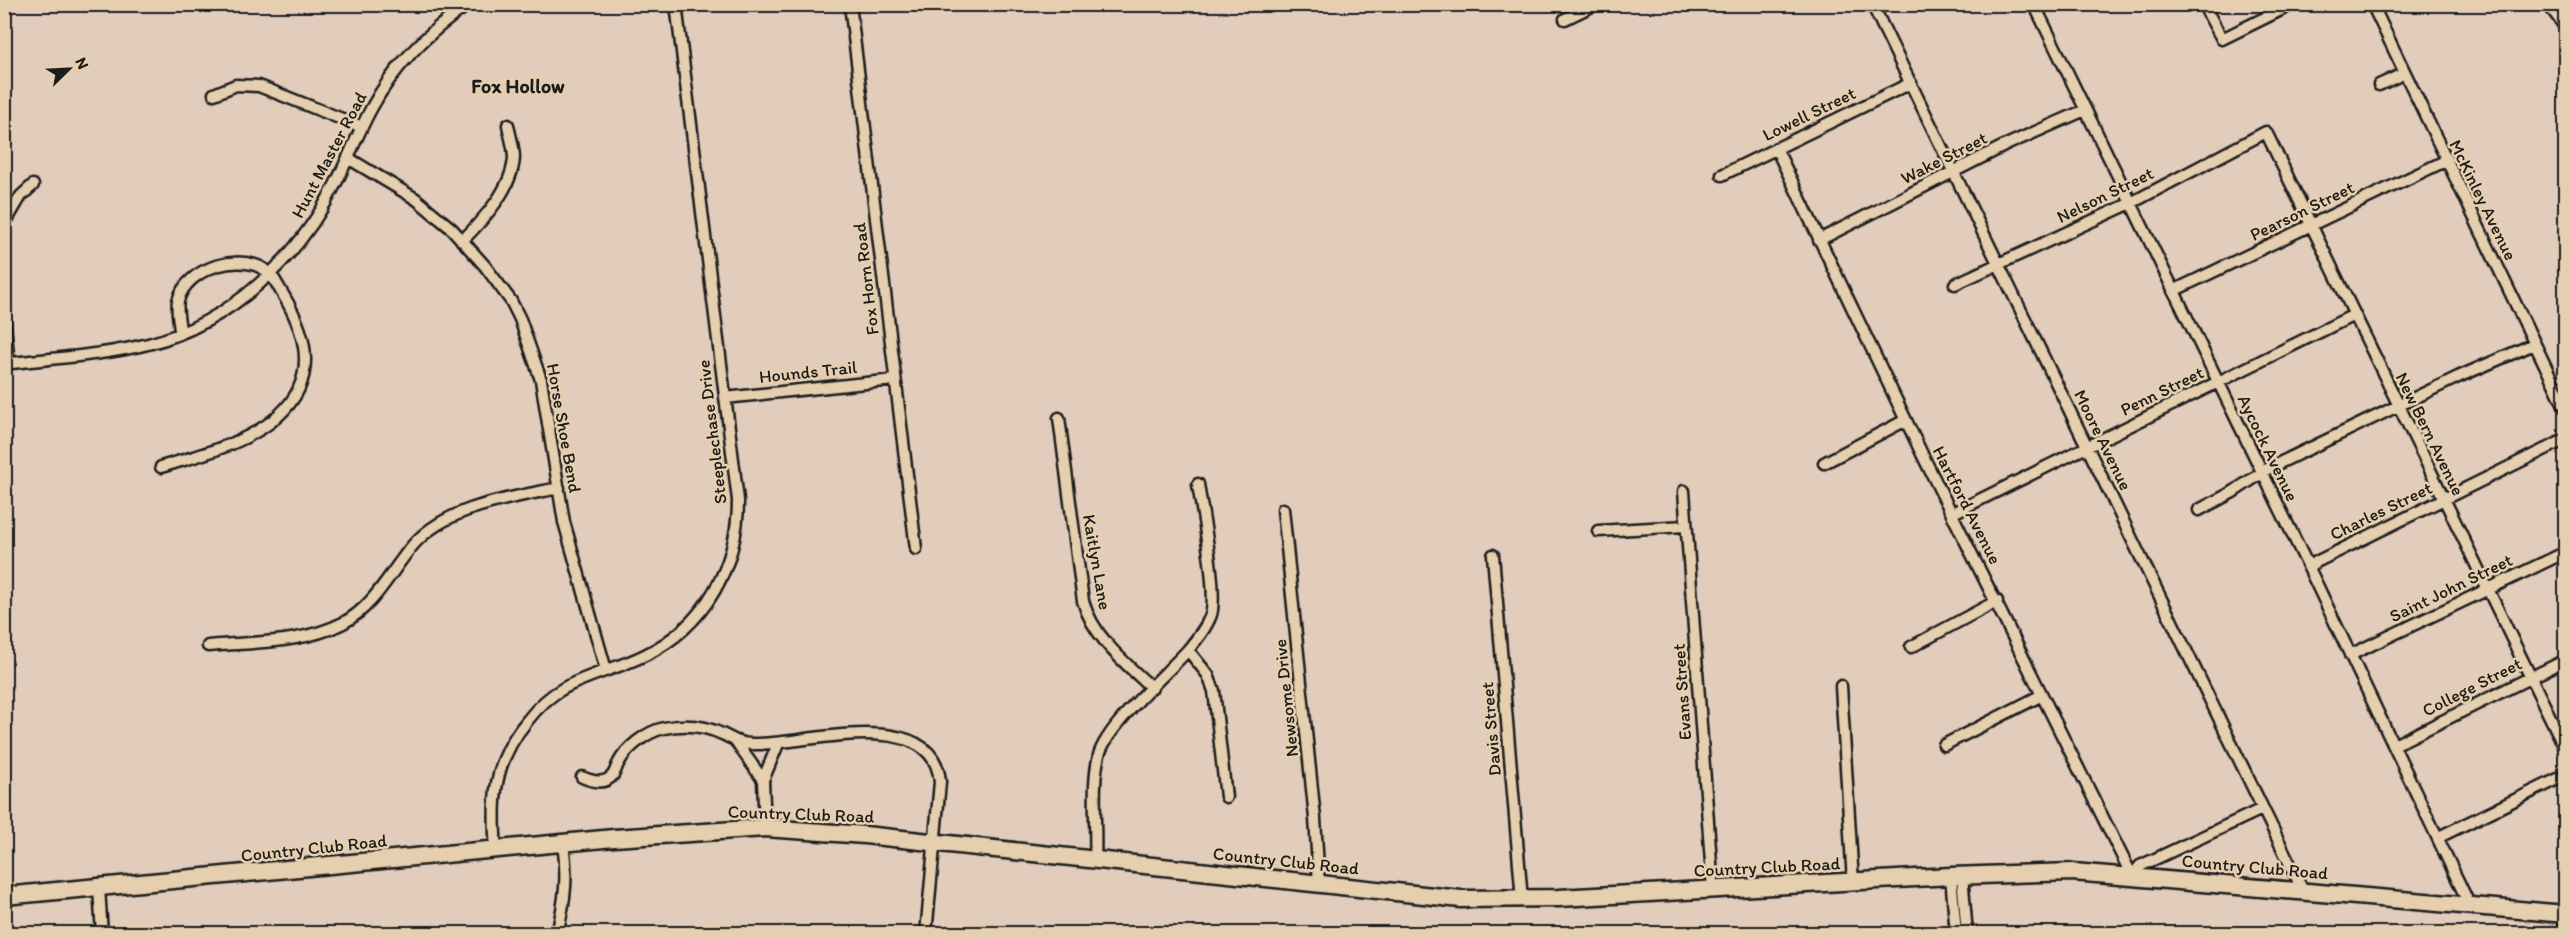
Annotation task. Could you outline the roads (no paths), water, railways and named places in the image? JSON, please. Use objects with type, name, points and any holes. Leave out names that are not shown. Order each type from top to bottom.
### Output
[{"type":"street","name":"Hunt Master Road","points":[[7,364],[121,350],[150,343],[180,333],[236,301],[270,274],[308,231],[336,183],[387,82],[439,26],[469,4]]},
{"type":"street","name":"Steeplechase Drive","points":[[496,850],[494,805],[496,782],[503,759],[514,737],[536,710],[564,688],[645,655],[673,639],[707,604],[724,572],[735,536],[738,517],[725,398],[676,4]]},
{"type":"street","name":"Fox Horn Road","points":[[849,4],[916,549]]},
{"type":"street","points":[[1565,19],[1596,4]]},
{"type":"street","name":"Moore Avenue","points":[[1872,4],[2303,891]]},
{"type":"street","name":"Aycock Avenue","points":[[2034,4],[2439,837],[2470,906]]},
{"type":"street","points":[[2203,4],[2222,39],[2293,4]]},
{"type":"street","name":"McKinley Avenue","points":[[2372,4],[2565,410]]},
{"type":"street","points":[[2548,4],[2565,28]]},
{"type":"street","points":[[2379,85],[2405,73]]},
{"type":"street","name":"Lowell Street","points":[[1722,175],[1911,83]]},
{"type":"street","points":[[214,94],[236,85],[259,87],[362,128]]},
{"type":"street","name":"Wake Street","points":[[1820,240],[1954,172],[2085,110]]},
{"type":"street","points":[[462,241],[486,215],[508,179],[514,158],[508,125]]},
{"type":"street","name":"Nelson Street","points":[[1955,284],[1998,262],[2131,203],[2266,132]]},
{"type":"street","name":"New Bern Avenue","points":[[2266,132],[2565,750]]},
{"type":"street","name":"Hartford Avenue","points":[[1776,148],[1906,420],[2132,876]]},
{"type":"street","name":"Horse Shoe Bend","points":[[348,158],[416,199],[452,229],[511,300],[535,359],[546,402],[564,522],[606,670]]},
{"type":"street","name":"Pearson Street","points":[[2173,291],[2445,161]]},
{"type":"street","points":[[4,225],[21,196],[33,185]]},
{"type":"street","points":[[161,467],[203,454],[254,432],[278,417],[295,394],[304,369],[304,341],[298,323],[270,274],[258,266],[236,262],[207,269],[191,279],[178,301],[180,333]]},
{"type":"street","name":"Penn Street","points":[[1953,513],[2354,315]]},
{"type":"street","points":[[4,316],[7,364]]},
{"type":"street","points":[[2199,510],[2262,473],[2398,406],[2534,344]]},
{"type":"street","name":"Hounds Trail","points":[[725,398],[894,380]]},
{"type":"street","name":"Kaitlyn Lane","points":[[1059,418],[1083,601],[1088,618],[1109,645],[1152,688]]},
{"type":"street","points":[[1824,462],[1906,420]]},
{"type":"street","name":"Charles Street","points":[[2308,566],[2565,438]]},
{"type":"street","points":[[1095,860],[1096,774],[1102,747],[1112,730],[1188,650],[1205,626],[1213,604],[1198,484]]},
{"type":"street","points":[[208,646],[289,639],[345,622],[370,602],[412,546],[431,529],[480,507],[559,488]]},
{"type":"street","name":"Evans Street","points":[[1684,491],[1713,890]]},
{"type":"street","name":"Newsome Drive","points":[[1282,509],[1315,818],[1319,884]]},
{"type":"street","points":[[1598,531],[1686,526]]},
{"type":"street","name":"Saint John Street","points":[[2350,655],[2565,552]]},
{"type":"street","name":"Davis Street","points":[[1493,555],[1522,900]]},
{"type":"street","points":[[1911,647],[1997,602]]},
{"type":"street","points":[[1188,650],[1212,683],[1227,797]]},
{"type":"street","name":"College Street","points":[[2394,744],[2565,660]]},
{"type":"street","points":[[1841,686],[1853,882]]},
{"type":"street","points":[[1944,745],[2043,695]]},
{"type":"street","points":[[582,777],[599,782],[608,780],[613,776],[618,763],[634,745],[651,733],[663,729],[691,726],[722,733],[736,742],[763,780]]},
{"type":"street","points":[[736,742],[778,744],[812,738],[875,734],[903,738],[919,744],[939,771],[926,933]]},
{"type":"street","points":[[765,828],[763,780],[778,744]]},
{"type":"street","points":[[2439,837],[2565,775]]},
{"type":"street","points":[[2132,876],[2140,866],[2262,809]]},
{"type":"street","name":"Country Club Road","points":[[4,897],[563,843],[765,828],[815,830],[1461,899],[1522,900],[2034,872],[2132,876],[2565,914]]},
{"type":"street","points":[[557,933],[565,903],[567,879],[563,843]]},
{"type":"street","points":[[1956,933],[1957,876]]},
{"type":"street","points":[[1957,876],[1966,933]]},
{"type":"street","points":[[99,888],[102,933]]},
{"type":"street","points":[[2565,914],[2565,933]]},
{"type":"district","name":"Fox Hollow","points":[[518,86]]}]
